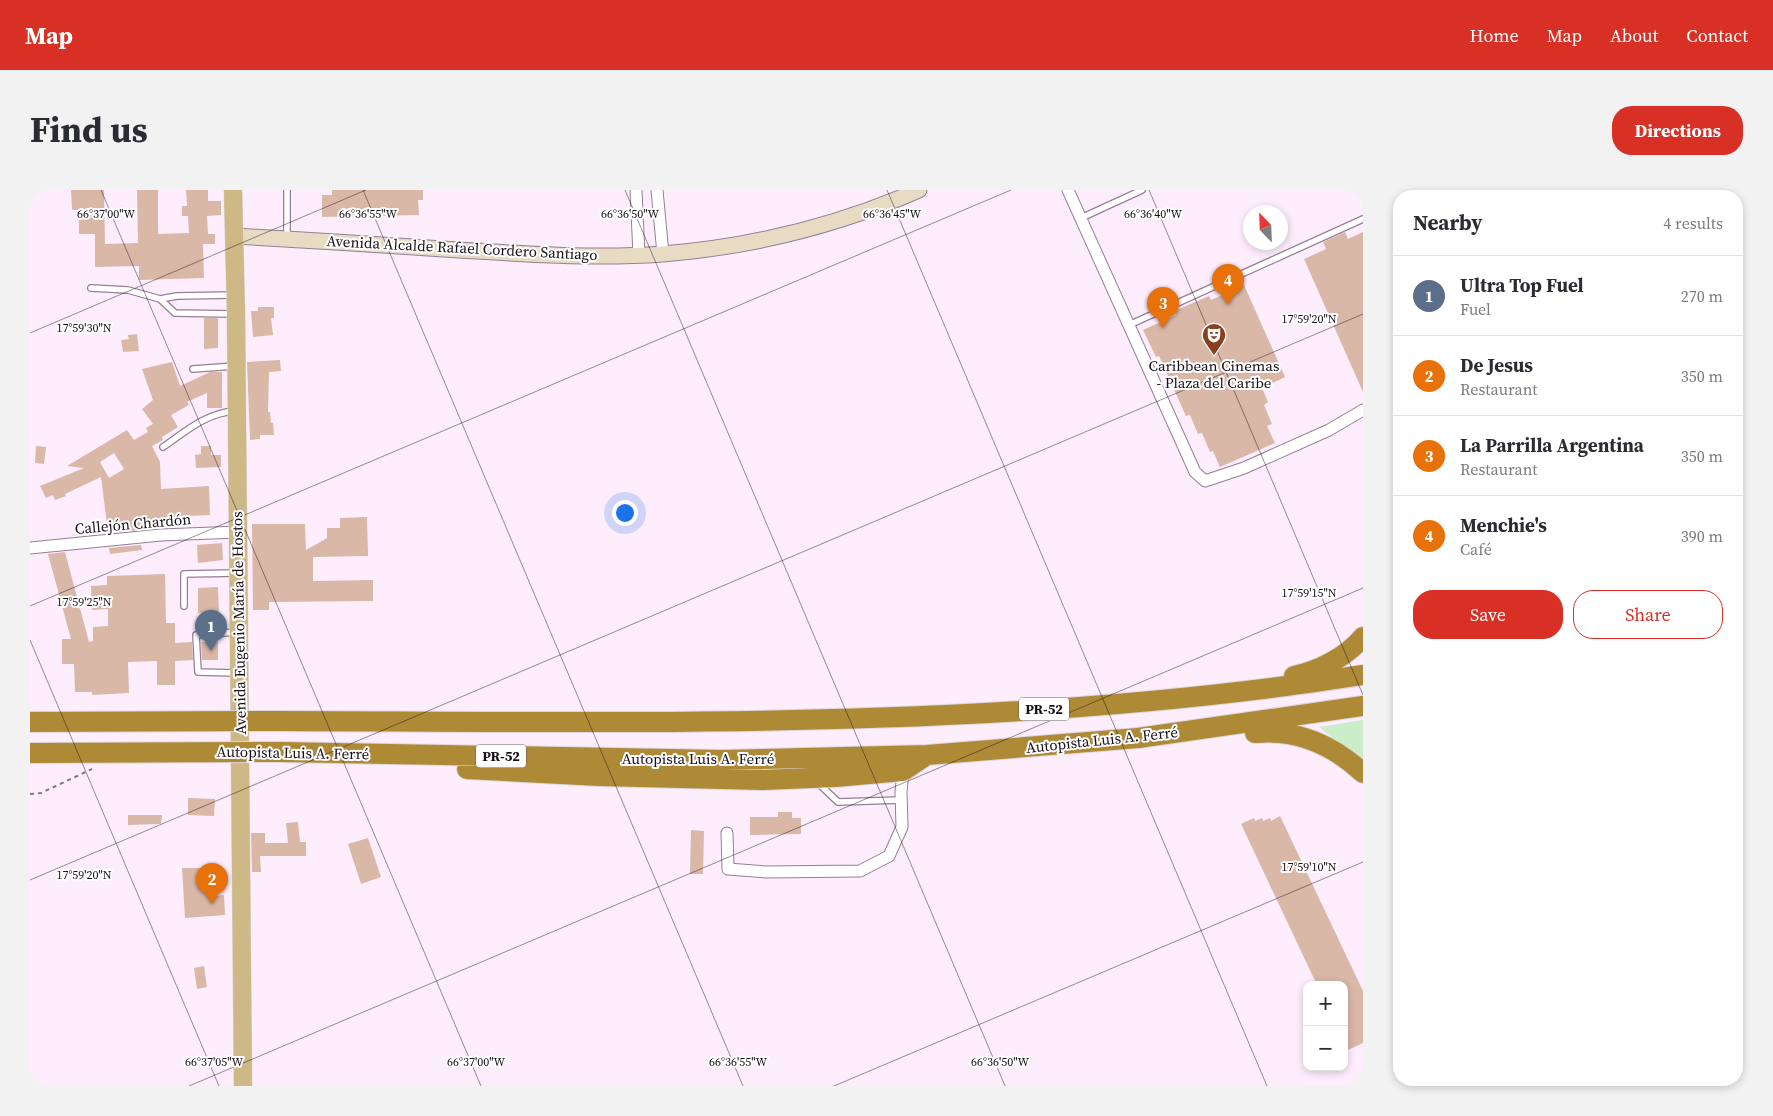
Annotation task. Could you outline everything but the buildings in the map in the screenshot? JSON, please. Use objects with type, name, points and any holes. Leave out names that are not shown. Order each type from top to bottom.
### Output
[{"type":"highway","points":[[1202,696],[1236,685],[1287,678],[1312,670],[1340,656],[1363,637]]},
{"type":"highway","name":"Autopista Luis A. Ferré","points":[[30,722],[722,722],[896,719],[1202,696],[1363,675]]},
{"type":"highway","name":"Autopista Luis A. Ferré","points":[[30,753],[280,752],[722,760],[927,755],[1138,738],[1363,706]]},
{"type":"highway","points":[[1138,738],[1183,740],[1263,732],[1288,733],[1322,743],[1345,756],[1363,772]]},
{"type":"highway","points":[[429,755],[457,768],[680,779],[763,780],[904,771],[927,755]]},
{"type":"main road","name":"Avenida Eugenio María de Hostos","points":[[233,190],[237,366],[243,1086]]},
{"type":"street","points":[[636,190],[639,255]]},
{"type":"street","points":[[657,190],[663,254]]},
{"type":"street","name":"Avenida Alcalde Rafael Cordero Santiago","points":[[235,236],[563,256],[663,254],[733,245],[809,229],[896,200],[919,190]]},
{"type":"street","points":[[1068,190],[1195,472],[1205,481],[1244,468],[1329,430],[1363,410]]},
{"type":"street","name":"Callejón Chardón","points":[[30,548],[161,535],[238,532]]},
{"type":"street","points":[[727,833],[728,868],[766,872],[860,871],[889,856],[902,827],[901,800],[904,771]]},
{"type":"lane","points":[[287,190],[287,239]]},
{"type":"lane","points":[[1081,218],[1142,190]]},
{"type":"lane","points":[[1129,325],[1363,219]]},
{"type":"lane","points":[[91,288],[128,290],[160,299],[177,296],[236,295]]},
{"type":"lane","points":[[160,299],[175,313],[236,314]]},
{"type":"lane","points":[[193,369],[237,366]]},
{"type":"lane","points":[[163,447],[210,416],[237,411]]},
{"type":"lane","points":[[184,606],[184,574],[239,573]]},
{"type":"lane","points":[[239,632],[196,635],[198,672],[240,673]]},
{"type":"lane","points":[[812,777],[838,802],[901,800]]},
{"type":"path","points":[[30,794],[49,790],[97,766]]},
{"type":"green space","points":[[1363,720],[1363,762],[1319,727]]},
{"type":"place","name":"Menchie's","points":[[1228,305]]},
{"type":"place","name":"La Parrilla Argentina","points":[[1163,328]]},
{"type":"place","name":"Caribbean Cinemas - Plaza del Caribe","points":[[1214,356]]},
{"type":"place","name":"Ultra Top Fuel","points":[[211,651]]},
{"type":"place","name":"De Jesus","points":[[212,904]]}]
